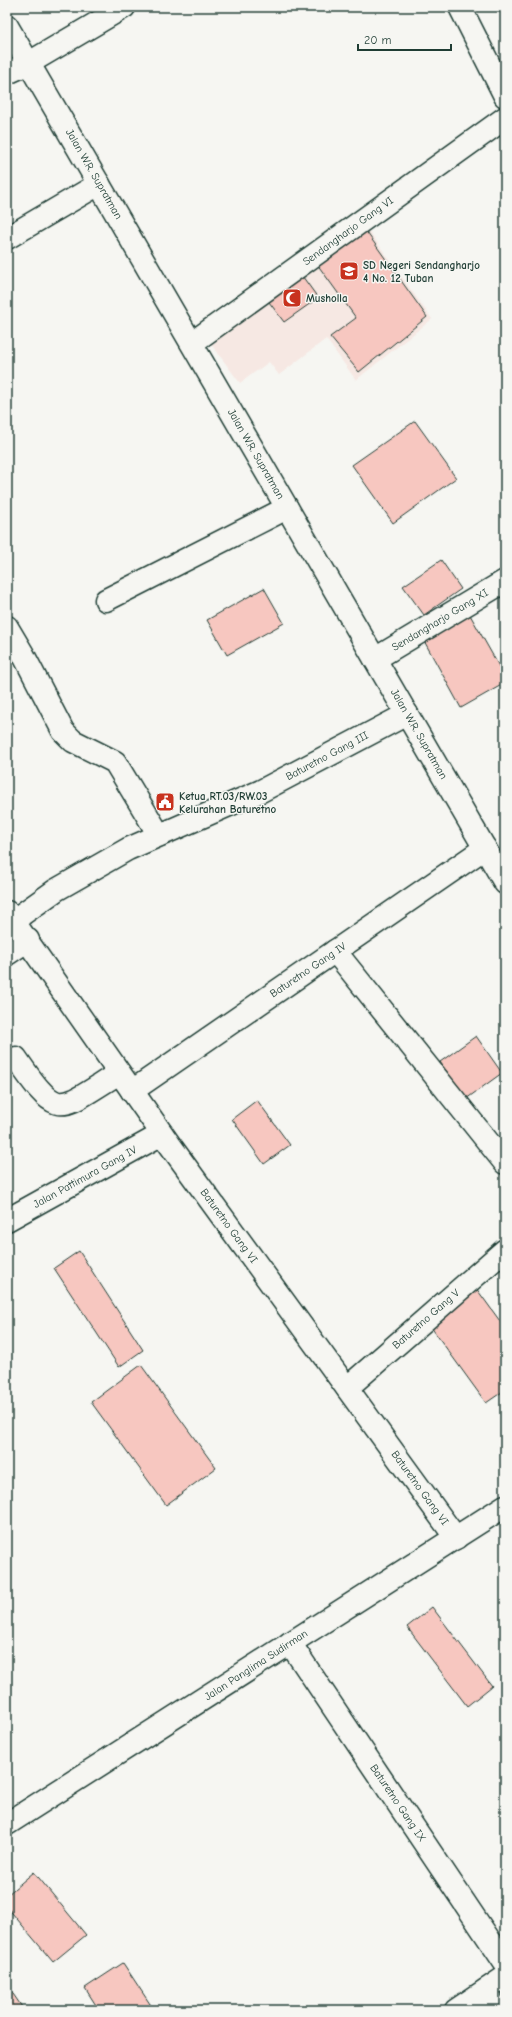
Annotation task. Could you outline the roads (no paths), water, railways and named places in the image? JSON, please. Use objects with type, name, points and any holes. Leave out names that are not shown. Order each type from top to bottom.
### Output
[{"type":"main road","points":[[7,73],[29,63],[124,7]]},
{"type":"main road","points":[[460,7],[505,96]]},
{"type":"main road","name":"Jalan W.R. Supratman","points":[[7,26],[505,883]]},
{"type":"main road","name":"Sendangharjo Gang VI","points":[[192,344],[505,118]]},
{"type":"main road","points":[[7,238],[99,184]]},
{"type":"main road","points":[[106,600],[287,508]]},
{"type":"main road","name":"Sendangharjo Gang XI","points":[[375,659],[505,581]]},
{"type":"main road","points":[[7,627],[24,654],[63,731],[73,741],[115,762],[159,835]]},
{"type":"main road","name":"Baturetno Gang III","points":[[10,916],[35,903],[77,877],[159,835],[261,791],[407,714]]},
{"type":"main road","name":"Baturetno Gang IV","points":[[132,1091],[485,848]]},
{"type":"main road","name":"Baturetno Gang VI","points":[[10,916],[162,1134],[456,1538]]},
{"type":"main road","points":[[7,954],[28,940]]},
{"type":"main road","points":[[336,951],[505,1163]]},
{"type":"main road","points":[[16,1058],[38,1090],[57,1104],[72,1102],[119,1073]]},
{"type":"main road","name":"Jalan Pattimura Gang IV","points":[[7,1220],[162,1134]]},
{"type":"main road","name":"Baturetno Gang V","points":[[347,1388],[505,1250]]},
{"type":"main road","name":"Jalan Panglima Sudirman","points":[[7,1824],[505,1506]]},
{"type":"main road","name":"Baturetno Gang IX","points":[[290,1643],[505,1963]]},
{"type":"main road","points":[[456,2010],[505,1977]]},
{"type":"main road","points":[[486,1990],[496,2010]]},
{"type":"place","name":"SD Negeri Sendangharjo 4 No. 12 Tuban","points":[[349,271]]},
{"type":"place","name":"Musholla","points":[[292,298]]},
{"type":"place","name":"Ketua RT.03/RW.03 Kelurahan Baturetno","points":[[165,802]]}]
